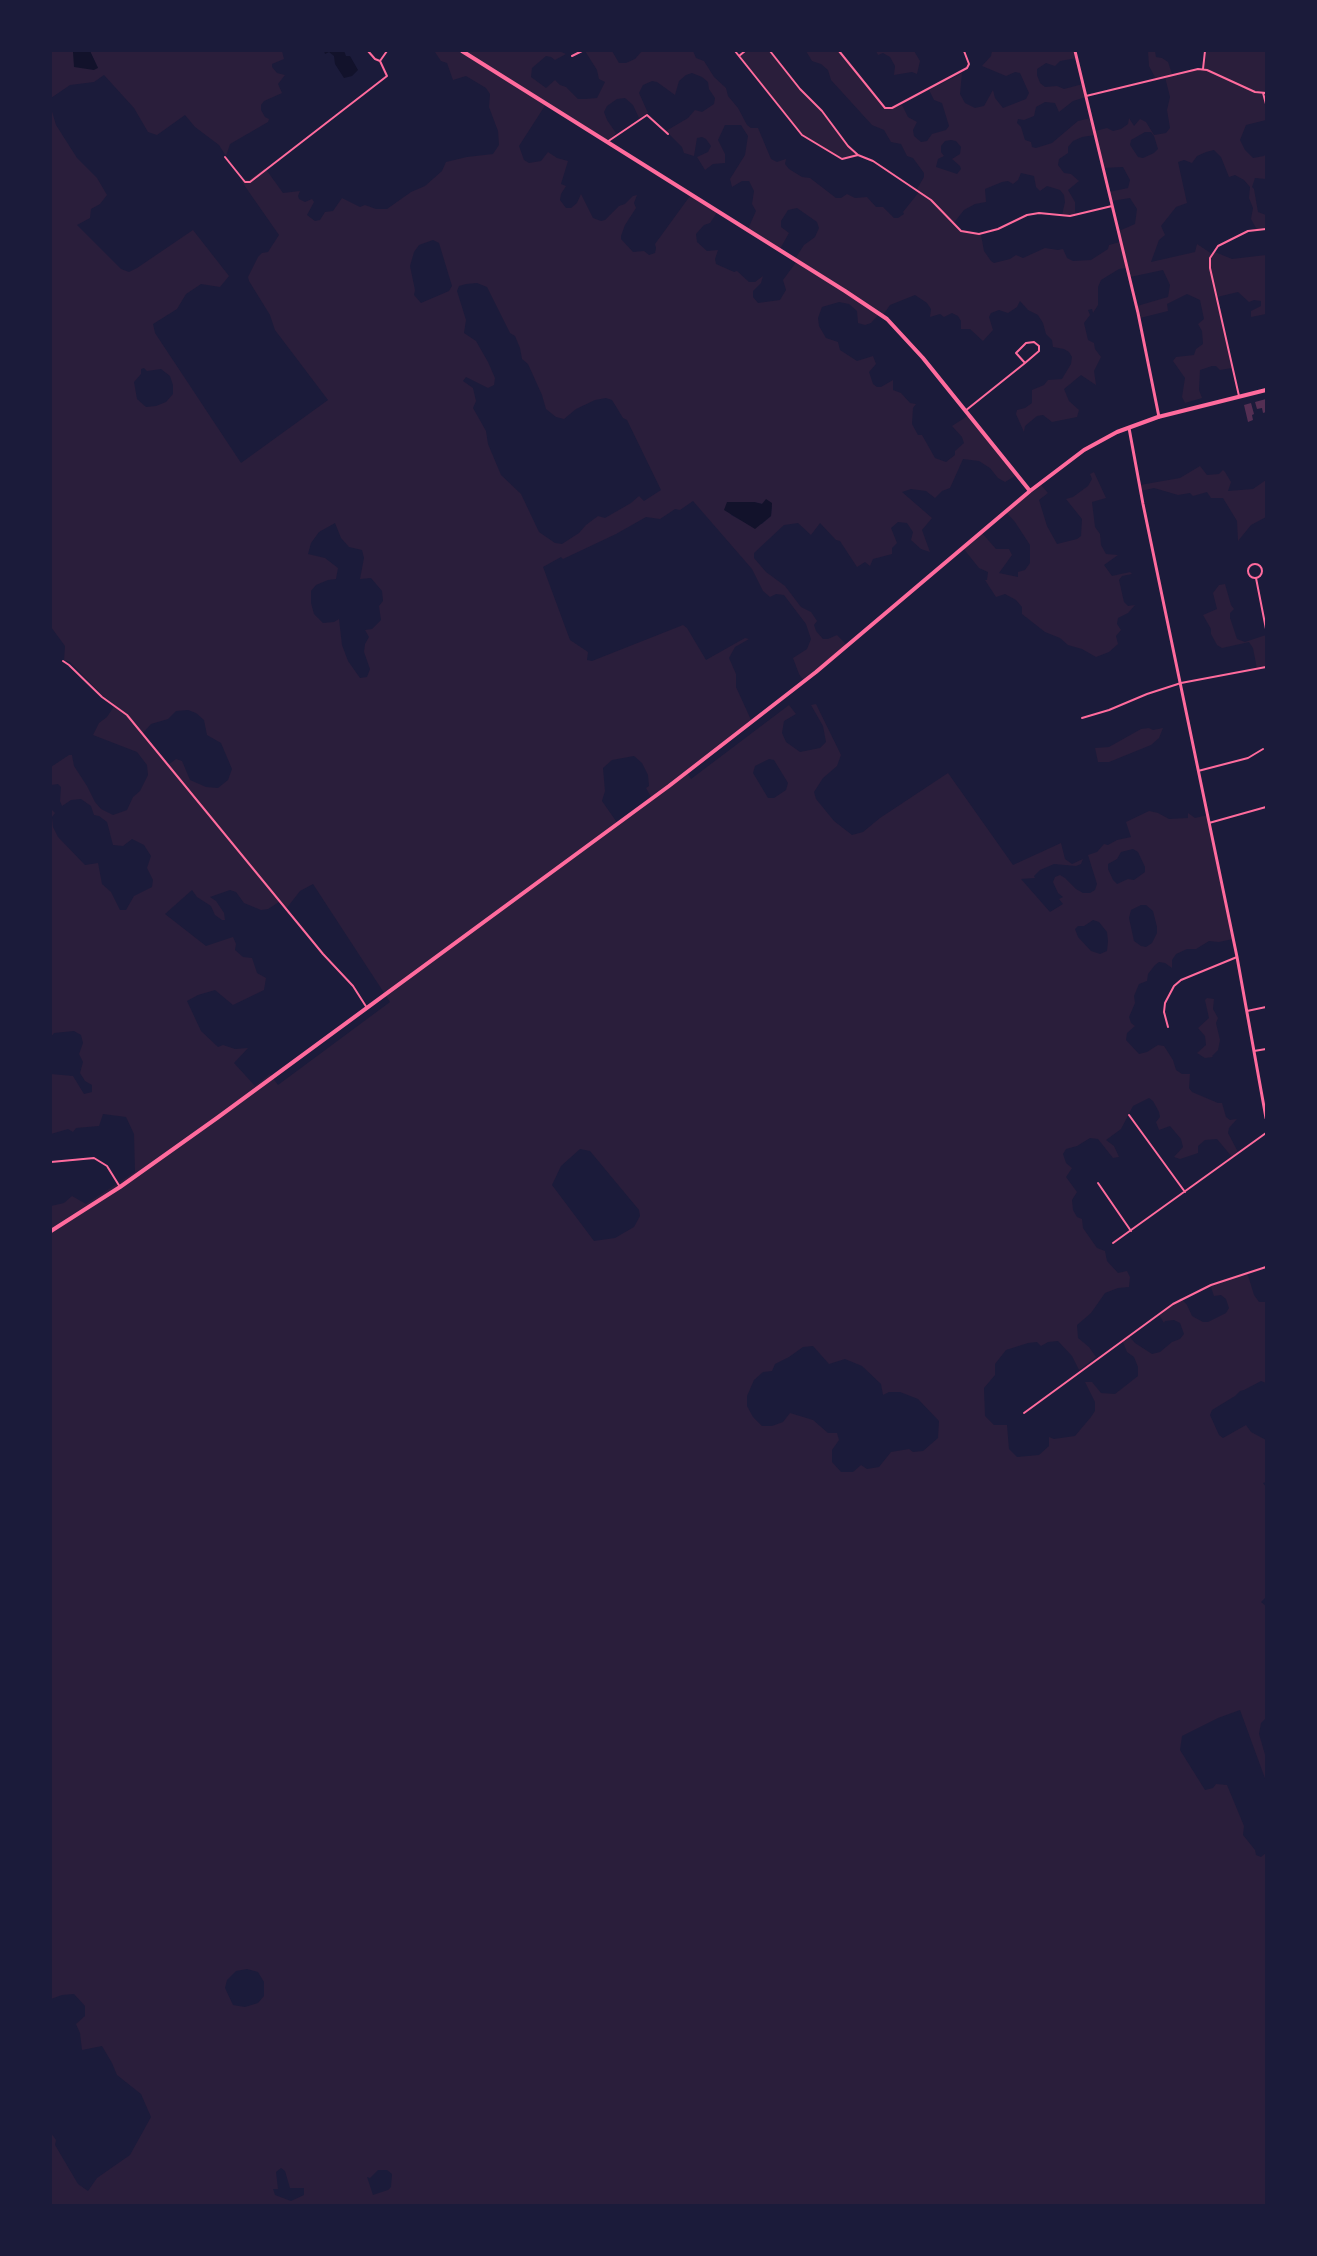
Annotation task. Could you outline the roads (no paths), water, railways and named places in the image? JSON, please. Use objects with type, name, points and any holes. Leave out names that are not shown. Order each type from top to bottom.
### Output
[{"type":"main road","points":[[462,51],[887,319],[910,342],[1030,491]]},
{"type":"main road","points":[[51,1230],[120,1187],[367,1008],[552,870],[617,825],[758,717],[876,622],[1030,491],[1084,450],[1129,428],[1159,417],[1266,390]]},
{"type":"street","points":[[225,158],[245,182],[250,182],[387,76],[380,61],[368,51]]},
{"type":"street","points":[[380,61],[387,51]]},
{"type":"street","points":[[572,56],[582,51]]},
{"type":"street","points":[[735,51],[802,135],[842,159],[858,155]]},
{"type":"street","points":[[739,56],[745,51]]},
{"type":"street","points":[[770,51],[800,89],[822,111],[848,146],[858,155],[873,161],[931,200],[954,225],[969,234],[988,232],[1028,215],[1039,213],[1070,216],[1112,206]]},
{"type":"street","points":[[839,51],[885,108],[892,108],[967,68],[969,64],[964,51]]},
{"type":"street","points":[[1075,51],[1138,313],[1159,417]]},
{"type":"street","points":[[1203,69],[1205,51]]},
{"type":"street","points":[[1086,96],[1183,71],[1203,69],[1255,92],[1264,93],[1266,104]]},
{"type":"street","points":[[607,142],[647,116],[668,134]]},
{"type":"street","points":[[1239,396],[1210,268],[1210,258],[1218,246],[1248,231],[1266,229]]},
{"type":"street","points":[[965,411],[1025,363],[1039,351],[1039,346],[1034,342],[1026,343],[1016,353],[1025,363]]},
{"type":"street","points":[[1129,428],[1237,957],[1266,1118]]},
{"type":"street","points":[[1253,564],[1259,566],[1262,571],[1256,578],[1248,574],[1248,568],[1253,564]]},
{"type":"street","points":[[1256,578],[1266,629]]},
{"type":"street","points":[[63,662],[69,665],[102,698],[127,715],[323,954],[353,986],[367,1008]]},
{"type":"street","points":[[1082,718],[1181,683],[1266,667]]},
{"type":"street","points":[[1198,771],[1248,758],[1263,749]]},
{"type":"street","points":[[1209,823],[1266,807]]},
{"type":"street","points":[[1168,1027],[1164,1012],[1165,1003],[1174,986],[1181,980],[1237,957]]},
{"type":"street","points":[[1247,1011],[1266,1007]]},
{"type":"street","points":[[1254,1052],[1266,1049]]},
{"type":"street","points":[[1129,1115],[1185,1192]]},
{"type":"street","points":[[1113,1243],[1266,1132]]},
{"type":"street","points":[[51,1162],[94,1158],[107,1166],[120,1187]]},
{"type":"street","points":[[1098,1183],[1131,1231]]},
{"type":"street","points":[[1024,1413],[1173,1304],[1211,1285],[1266,1267]]}]
